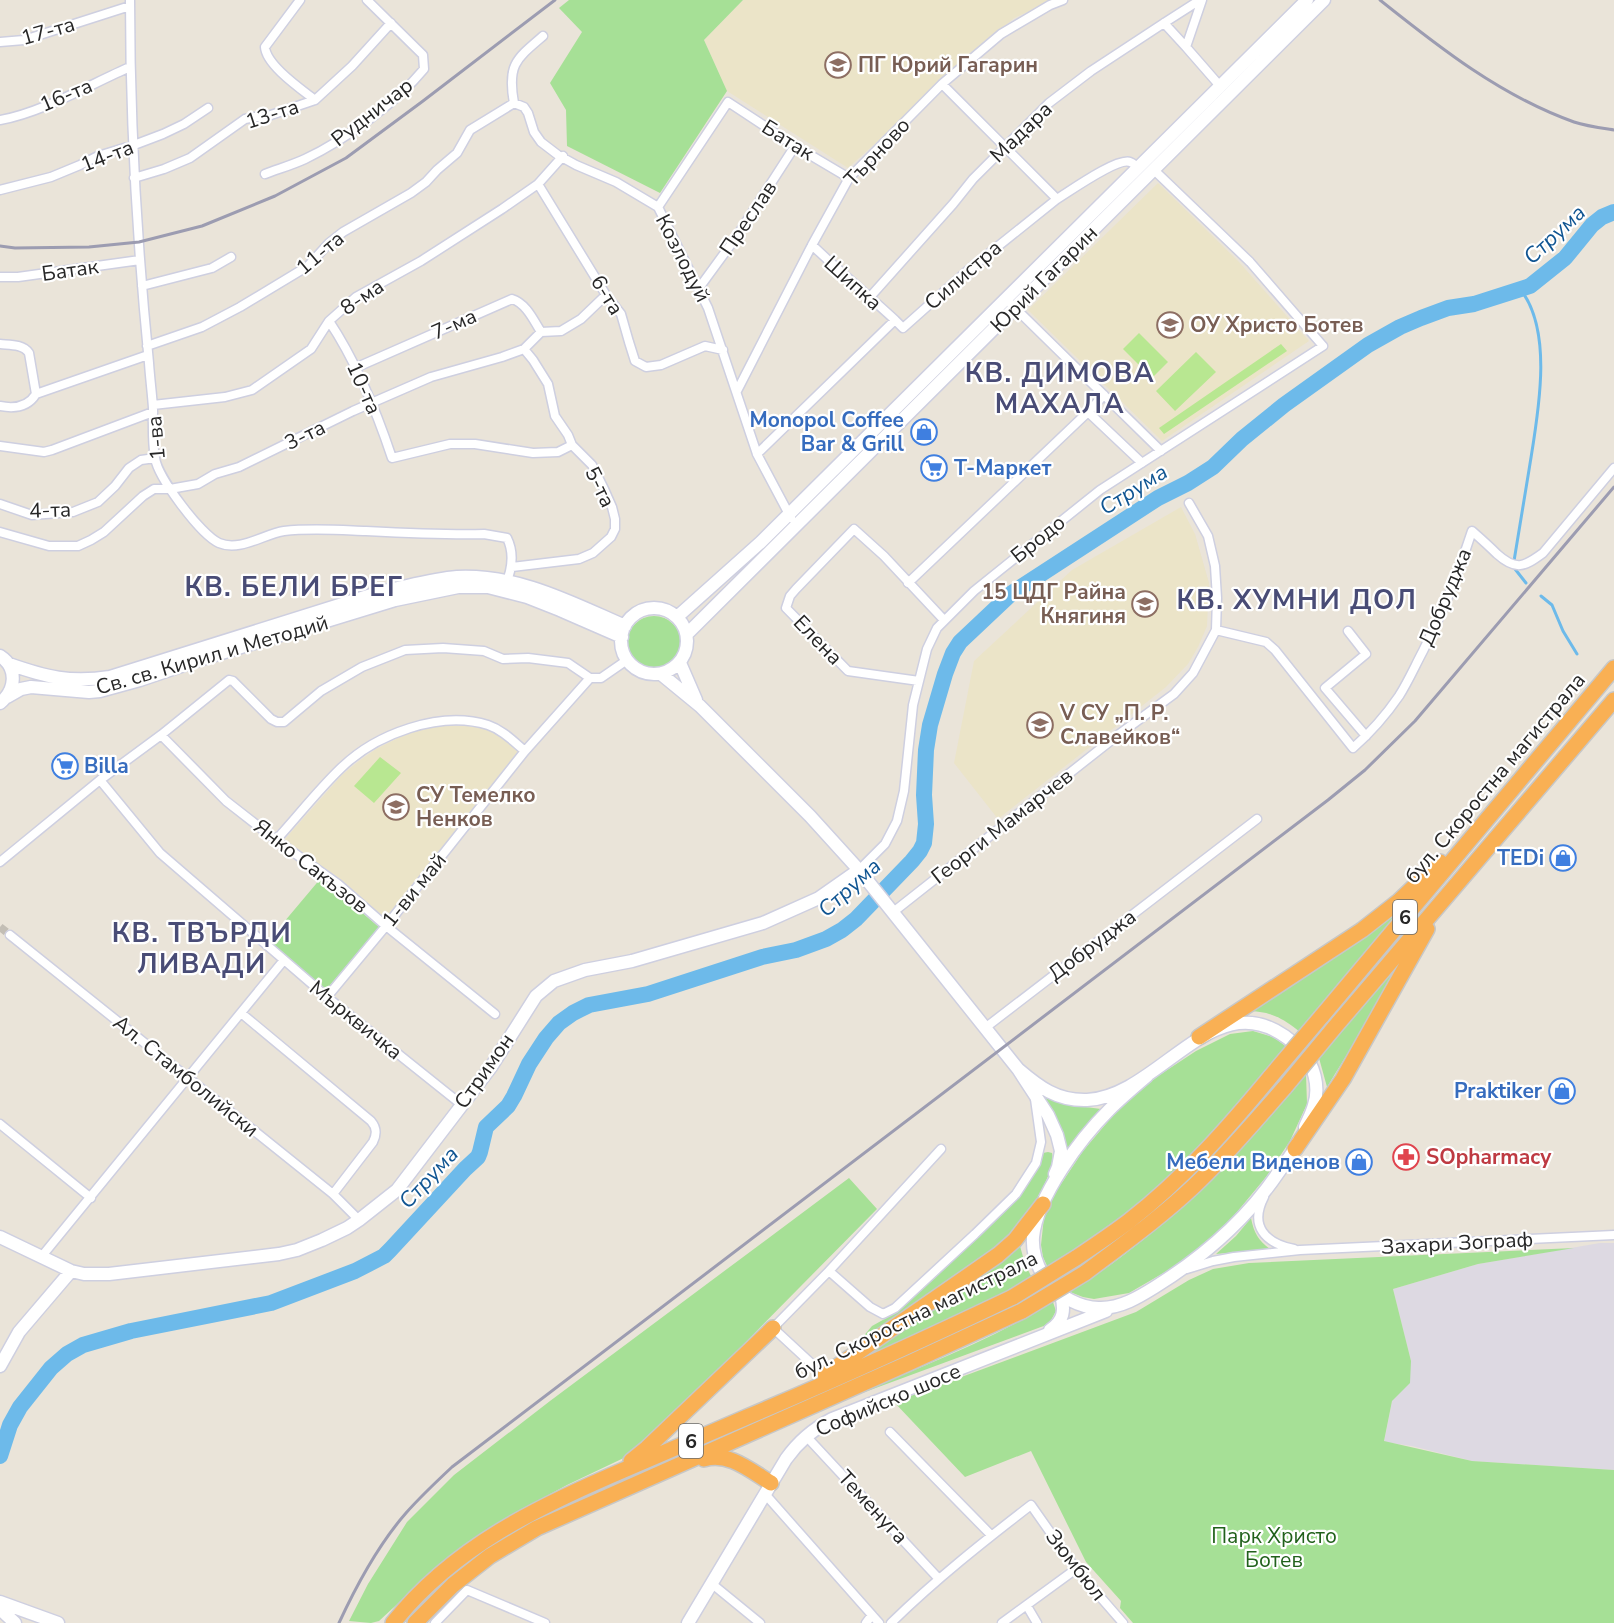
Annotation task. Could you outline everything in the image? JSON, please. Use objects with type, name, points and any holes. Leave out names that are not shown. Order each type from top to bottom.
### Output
[{"type":"highway","name":"бул. Скоростна магистрала","points":[[393,1623],[442,1572],[481,1542],[528,1514],[611,1475],[788,1400],[1013,1297],[1130,1221],[1181,1176],[1229,1126],[1614,668]]},
{"type":"highway","name":"бул. Скоростна магистрала","points":[[415,1623],[453,1585],[490,1556],[537,1528],[1022,1311],[1085,1273],[1140,1232],[1193,1187],[1285,1087],[1614,700]]},
{"type":"highway","points":[[1199,1037],[1362,930],[1399,901],[1489,818]]},
{"type":"highway","points":[[1295,1149],[1343,1079],[1445,898]]},
{"type":"highway","points":[[788,1400],[998,1255],[1015,1240],[1046,1198]]},
{"type":"highway","points":[[611,1475],[647,1448],[773,1328]]},
{"type":"highway","points":[[669,1469],[709,1457],[722,1457],[734,1461],[768,1488]]},
{"type":"main road","name":"Юрий Гагарин","points":[[677,617],[761,542],[1307,0]]},
{"type":"main road","name":"Юрий Гагарин","points":[[687,634],[1324,0]]},
{"type":"main road","name":"Св. св. Кирил и Методий","points":[[4,660],[48,677],[60,679],[85,680],[110,677],[347,602],[428,581],[459,577],[505,585],[526,597],[623,632]]},
{"type":"main road","name":"Св. св. Кирил и Методий","points":[[2,702],[21,689],[31,687],[89,692],[108,689],[395,600],[472,586],[505,585]]},
{"type":"main road","points":[[649,609],[661,609],[677,617],[688,640],[686,652],[680,663],[668,672],[650,674],[640,671],[627,660],[622,649],[623,632],[638,613],[649,609]]},
{"type":"main road","points":[[2,702],[11,690],[13,681],[12,672],[4,660]]},
{"type":"main road","points":[[680,663],[700,706]]},
{"type":"main road","points":[[661,674],[700,706],[810,816],[862,874],[1018,1069],[1048,1115],[1058,1135],[1061,1151],[1058,1167],[1033,1238],[1034,1255],[1043,1275],[1061,1295],[1098,1309],[1116,1307]]},
{"type":"main road","name":"Стримон","points":[[71,1271],[84,1274],[109,1274],[279,1254],[322,1240],[359,1220],[397,1190],[491,1067],[536,996],[554,981],[585,970],[632,961],[763,923],[819,898],[862,874]]},
{"type":"main road","name":"Софийско шосе","points":[[688,1623],[791,1451],[806,1436],[832,1419],[1116,1307],[1181,1271],[1214,1245],[1269,1186],[1295,1149],[1315,1103],[1316,1082],[1312,1066],[1303,1052],[1286,1035],[1255,1023],[1224,1026],[1199,1037],[1147,1076]]},
{"type":"main road","points":[[1018,1069],[1045,1091],[1058,1096],[1087,1100],[1115,1093],[1147,1076]]},
{"type":"main road","points":[[1046,1198],[1073,1152],[1109,1110],[1147,1076]]},
{"type":"main road","points":[[0,1237],[71,1271],[19,1332],[0,1366]]},
{"type":"main road","name":"Софийско шосе","points":[[1042,1335],[1061,1320],[1063,1305],[1061,1295]]},
{"type":"main road","points":[[0,1602],[58,1623]]},
{"type":"main road","points":[[0,1609],[15,1623]]},
{"type":"street","points":[[300,0],[265,47],[266,54],[287,77],[315,100]]},
{"type":"street","name":"Рудничар","points":[[265,174],[305,159],[374,116],[412,83],[424,69],[423,55],[367,0]]},
{"type":"street","name":"Търново","points":[[736,391],[849,178],[942,84],[1000,34],[1063,0]]},
{"type":"street","points":[[1186,47],[1201,0]]},
{"type":"street","name":"Мадара","points":[[870,297],[973,179],[1049,103],[1091,71],[1201,0]]},
{"type":"street","name":"17-та","points":[[0,42],[24,40],[130,3]]},
{"type":"street","name":"1-ва","points":[[130,3],[134,178],[155,458],[170,489],[201,529],[221,545],[233,546],[284,531],[315,529],[484,534],[507,538],[512,549],[512,567],[505,585]]},
{"type":"street","points":[[1164,22],[1220,86]]},
{"type":"street","name":"13-та","points":[[134,178],[190,158],[244,120],[265,117],[315,100],[352,66],[391,23]]},
{"type":"street","points":[[514,103],[512,69],[518,58],[543,36]]},
{"type":"street","name":"16-та","points":[[0,120],[47,105],[130,67]]},
{"type":"street","points":[[942,84],[1057,199],[1121,162],[1130,161],[1138,168]]},
{"type":"street","name":"Батак","points":[[658,207],[728,102],[849,178]]},
{"type":"street","name":"11-та","points":[[0,406],[16,408],[27,405],[36,394],[148,351],[240,307],[308,266],[329,243],[343,232],[426,182],[457,153],[470,130],[514,103]]},
{"type":"street","name":"Козлодуй","points":[[514,103],[524,107],[534,132],[541,142],[558,155],[616,182],[658,207],[708,308],[757,454],[795,528]]},
{"type":"street","name":"14-та","points":[[0,190],[51,177],[98,156],[134,145],[184,124],[208,108]]},
{"type":"street","name":"Преслав","points":[[699,288],[737,236],[795,146]]},
{"type":"street","name":"8-ма","points":[[0,446],[44,452],[67,446],[153,409],[252,390],[311,349],[329,321],[356,297],[475,228],[538,184],[562,156]]},
{"type":"street","name":"Бродо","points":[[870,861],[885,844],[897,821],[904,791],[913,705],[927,649],[937,628],[944,620],[974,591],[1023,550],[1100,490],[1323,346],[1250,262],[1154,170]]},
{"type":"street","name":"6-та","points":[[538,184],[606,295],[621,314],[635,361],[646,367],[661,365],[705,346],[723,350]]},
{"type":"street","name":"Силистра","points":[[895,320],[903,328],[967,271],[1057,199]]},
{"type":"street","name":"Шипка","points":[[812,245],[895,320]]},
{"type":"street","points":[[142,286],[212,268],[231,257]]},
{"type":"street","name":"Батак","points":[[0,277],[18,277],[140,260]]},
{"type":"street","points":[[542,332],[561,331],[581,319],[606,295]]},
{"type":"street","name":"7-ма","points":[[355,368],[512,299],[519,301],[542,332]]},
{"type":"street","points":[[1006,299],[1161,451]]},
{"type":"street","points":[[757,454],[895,320]]},
{"type":"street","name":"10-та","points":[[329,321],[345,345],[373,403],[392,458],[450,444],[475,444],[534,453],[558,452],[572,445]]},
{"type":"street","name":"3-та","points":[[0,532],[49,546],[78,546],[104,532],[136,502],[154,489],[170,489],[198,484],[215,474],[239,467],[353,411],[431,377],[524,349],[542,332]]},
{"type":"street","points":[[0,344],[21,346],[29,353],[36,394]]},
{"type":"street","name":"5-та","points":[[512,567],[579,559],[592,553],[611,537],[615,528],[615,519],[592,465],[572,445],[555,416],[548,384],[524,349]]},
{"type":"street","points":[[944,620],[908,583],[1104,395]]},
{"type":"street","points":[[1088,412],[1142,463]]},
{"type":"street","name":"4-та","points":[[0,504],[32,515],[73,512],[98,502],[129,468],[141,460],[155,458]]},
{"type":"street","name":"Добруджа","points":[[1366,736],[1401,694],[1434,630],[1460,569],[1472,531],[1506,562],[1514,565],[1532,561],[1543,553],[1614,468]]},
{"type":"street","name":"Георги Мамарчев","points":[[889,908],[1174,694],[1193,673],[1216,630],[1217,598],[1215,566],[1208,536],[1189,503]]},
{"type":"street","name":"Елена","points":[[908,583],[884,556],[854,530],[796,589],[790,596],[786,608],[848,671],[919,681]]},
{"type":"street","points":[[1216,630],[1266,642],[1353,748],[1366,736],[1325,688],[1366,654],[1348,631]]},
{"type":"street","points":[[0,862],[100,780],[161,735],[229,680],[234,681],[271,719],[284,722],[321,691],[362,667],[405,650],[443,648],[484,651],[504,659],[528,658],[568,663],[590,678]]},
{"type":"street","name":"1-ви май","points":[[327,997],[525,751],[590,678],[601,678],[627,660]]},
{"type":"street","points":[[276,840],[341,767],[374,744],[394,734],[429,722],[473,722],[504,733],[525,751]]},
{"type":"street","name":"Янко Сакъзов","points":[[161,735],[226,801],[338,884],[495,1014]]},
{"type":"street","name":"Мърквичка","points":[[100,780],[160,853],[327,997],[462,1105]]},
{"type":"street","name":"Добруджа","points":[[985,1028],[1257,819]]},
{"type":"street","name":"Стримон","points":[[862,874],[870,861]]},
{"type":"street","name":"Ал. Стамболийски","points":[[10,935],[333,1194],[359,1220]]},
{"type":"street","points":[[42,1256],[284,960]]},
{"type":"street","points":[[241,1013],[374,1125],[376,1136],[373,1142],[333,1194]]},
{"type":"street","points":[[829,1271],[870,1307],[883,1314],[895,1308],[1016,1194],[1036,1163],[1041,1142],[1035,1096]]},
{"type":"street","points":[[0,1124],[91,1197]]},
{"type":"street","points":[[813,1365],[773,1328],[829,1271],[941,1149]]},
{"type":"street","name":"Захари Зограф","points":[[1269,1186],[1258,1210],[1262,1232],[1267,1239],[1276,1244],[1300,1250]]},
{"type":"street","name":"Захари Зограф","points":[[1181,1271],[1234,1257],[1300,1250],[1614,1235]]},
{"type":"street","points":[[890,1432],[991,1535],[891,1623]]},
{"type":"street","name":"Теменуга","points":[[806,1436],[939,1579]]},
{"type":"street","points":[[768,1488],[869,1619],[879,1623]]},
{"type":"street","name":"Зюмбюл","points":[[991,1535],[1031,1505],[1076,1569],[1123,1623]]},
{"type":"street","points":[[1002,1623],[1076,1569]]},
{"type":"street","points":[[711,1583],[760,1623]]},
{"type":"street","points":[[435,1623],[467,1590],[545,1623]]},
{"type":"street","points":[[1027,1606],[1037,1623]]},
{"type":"shaded area","name":"ПГ Юрий Гагарин","points":[[743,0],[1055,0],[1014,18],[848,168],[727,91],[704,40]]},
{"type":"shaded area","name":"ОУ Христо Ботев","points":[[1158,183],[1239,262],[1309,341],[1162,441],[1028,310]]},
{"type":"shaded area","name":"V СУ „П. Р. Славейков“","points":[[1181,507],[1195,534],[1209,583],[1207,626],[1198,647],[1188,664],[1166,687],[998,819],[954,763],[974,661],[1072,570]]},
{"type":"shaded area","name":"СУ Темелко Ненков","points":[[442,726],[491,729],[522,753],[385,921],[285,839],[342,775],[359,761],[398,738],[419,730]]},
{"type":"shaded area","points":[[1600,1243],[1614,1243],[1614,1470],[1472,1461],[1412,1446],[1384,1442],[1392,1401],[1411,1361],[1393,1289],[1478,1264]]},
{"type":"green space","points":[[569,0],[743,0],[704,40],[727,91],[660,193],[567,146],[566,110],[550,83],[582,32],[559,8]]},
{"type":"green space","points":[[1139,333],[1168,362],[1152,378],[1123,349]]},
{"type":"green space","points":[[1281,344],[1287,351],[1164,434],[1159,428]]},
{"type":"green space","points":[[1196,352],[1216,372],[1175,411],[1156,391]]},
{"type":"green space","points":[[654,616],[664,618],[673,624],[679,633],[681,643],[679,653],[673,662],[664,668],[654,670],[644,668],[635,662],[629,653],[627,643],[629,633],[635,624],[644,618]]},
{"type":"green space","points":[[380,757],[401,773],[374,803],[354,786]]},
{"type":"green space","points":[[321,878],[379,927],[326,990],[268,941]]},
{"type":"green space","points":[[1414,898],[1300,1032],[1275,1016],[1245,1011],[1356,943]]},
{"type":"green space","points":[[1416,942],[1327,1087],[1319,1058]]},
{"type":"green space","points":[[1253,1031],[1273,1037],[1287,1047],[1241,1103],[1185,1162],[1141,1201],[1072,1253],[1048,1268],[1041,1245],[1044,1217],[1057,1190],[1083,1151],[1121,1106],[1158,1076],[1196,1051],[1230,1034]]},
{"type":"green space","points":[[1306,1074],[1307,1104],[1290,1141],[1266,1177],[1232,1218],[1200,1249],[1129,1293],[1094,1299],[1070,1292],[1136,1246],[1197,1193],[1253,1135]]},
{"type":"green space","points":[[1047,1096],[1063,1104],[1101,1109],[1079,1133],[1066,1152],[1058,1125],[1043,1100]]},
{"type":"green space","points":[[1043,1153],[1052,1153],[1052,1161],[1046,1182],[1013,1235],[851,1351],[872,1326],[890,1316],[993,1223],[1023,1192]]},
{"type":"green space","points":[[849,1178],[877,1209],[649,1440],[630,1455],[513,1514],[446,1559],[379,1621],[371,1623],[349,1621],[368,1584],[407,1522],[454,1475]]},
{"type":"green space","points":[[1251,1218],[1257,1236],[1270,1249],[1216,1254],[1236,1236]]},
{"type":"green space","points":[[1020,1246],[1032,1278],[1010,1292],[848,1366],[958,1294]]},
{"type":"green space","name":"Парк Христо Ботев","points":[[1574,1248],[1478,1264],[1393,1289],[1411,1361],[1410,1383],[1392,1401],[1384,1441],[1472,1461],[1614,1470],[1614,1623],[1133,1623],[1120,1608],[1121,1601],[1086,1562],[1031,1451],[965,1477],[894,1402],[1136,1312],[1189,1280],[1213,1269],[1249,1263]]},
{"type":"green space","points":[[1053,1302],[1056,1311],[1049,1324],[835,1403],[973,1344]]},
{"type":"waterway","name":"Струма","points":[[0,1456],[10,1425],[20,1407],[51,1368],[67,1354],[83,1345],[131,1331],[271,1303],[355,1271],[384,1256],[478,1157],[486,1127],[508,1106],[529,1064],[546,1038],[559,1023],[573,1013],[589,1005],[648,994],[762,957],[796,950],[826,939],[842,930],[856,919],[920,851],[924,843],[926,824],[924,795],[926,750],[930,725],[945,674],[960,642],[1012,593],[1158,498],[1213,467],[1242,439],[1284,405],[1368,345],[1400,327],[1448,308],[1474,304],[1530,286],[1565,258],[1592,225],[1602,217],[1614,212]]},
{"type":"waterway","points":[[1520,289],[1531,307],[1537,328],[1541,376],[1536,426],[1514,561],[1515,569],[1526,583]]},
{"type":"waterway","points":[[1541,596],[1552,605],[1563,631],[1577,654]]},
{"type":"tunnel","points":[[0,927],[10,935]]},
{"type":"railway","points":[[0,246],[15,248],[89,247],[139,242],[202,226],[275,196],[346,158],[555,0]]},
{"type":"railway","points":[[1380,0],[1449,53],[1521,99],[1574,122],[1614,130]]},
{"type":"railway","points":[[339,1623],[361,1579],[386,1538],[411,1507],[452,1467],[1365,770],[1415,721],[1614,487]]},
{"type":"place","name":"ПГ Юрий Гагарин","points":[[838,65]]},
{"type":"place","name":"ОУ Христо Ботев","points":[[1170,325]]},
{"type":"place","name":"Monopol Coffee Bar & Grill","points":[[924,432]]},
{"type":"place","name":"Т-Маркет","points":[[934,468]]},
{"type":"place","name":"15 ЦДГ Райна Княгиня","points":[[1145,604]]},
{"type":"place","name":"V СУ „П. Р. Славейков“","points":[[1040,725]]},
{"type":"place","name":"Billa","points":[[65,766]]},
{"type":"place","name":"СУ Темелко Ненков","points":[[396,807]]},
{"type":"place","name":"TEDi","points":[[1563,858]]},
{"type":"place","name":"Praktiker","points":[[1562,1091]]},
{"type":"place","name":"SOpharmacy","points":[[1406,1157]]},
{"type":"place","name":"Мебели Виденов","points":[[1359,1162]]},
{"type":"district","name":"КВ. ДИМОВА МАХАЛА","points":[[1060,388]]},
{"type":"district","name":"КВ. БЕЛИ БРЕГ","points":[[294,587]]},
{"type":"district","name":"КВ. ХУМНИ ДОЛ","points":[[1297,600]]},
{"type":"district","name":"КВ. ТВЪРДИ ЛИВАДИ","points":[[202,948]]}]
